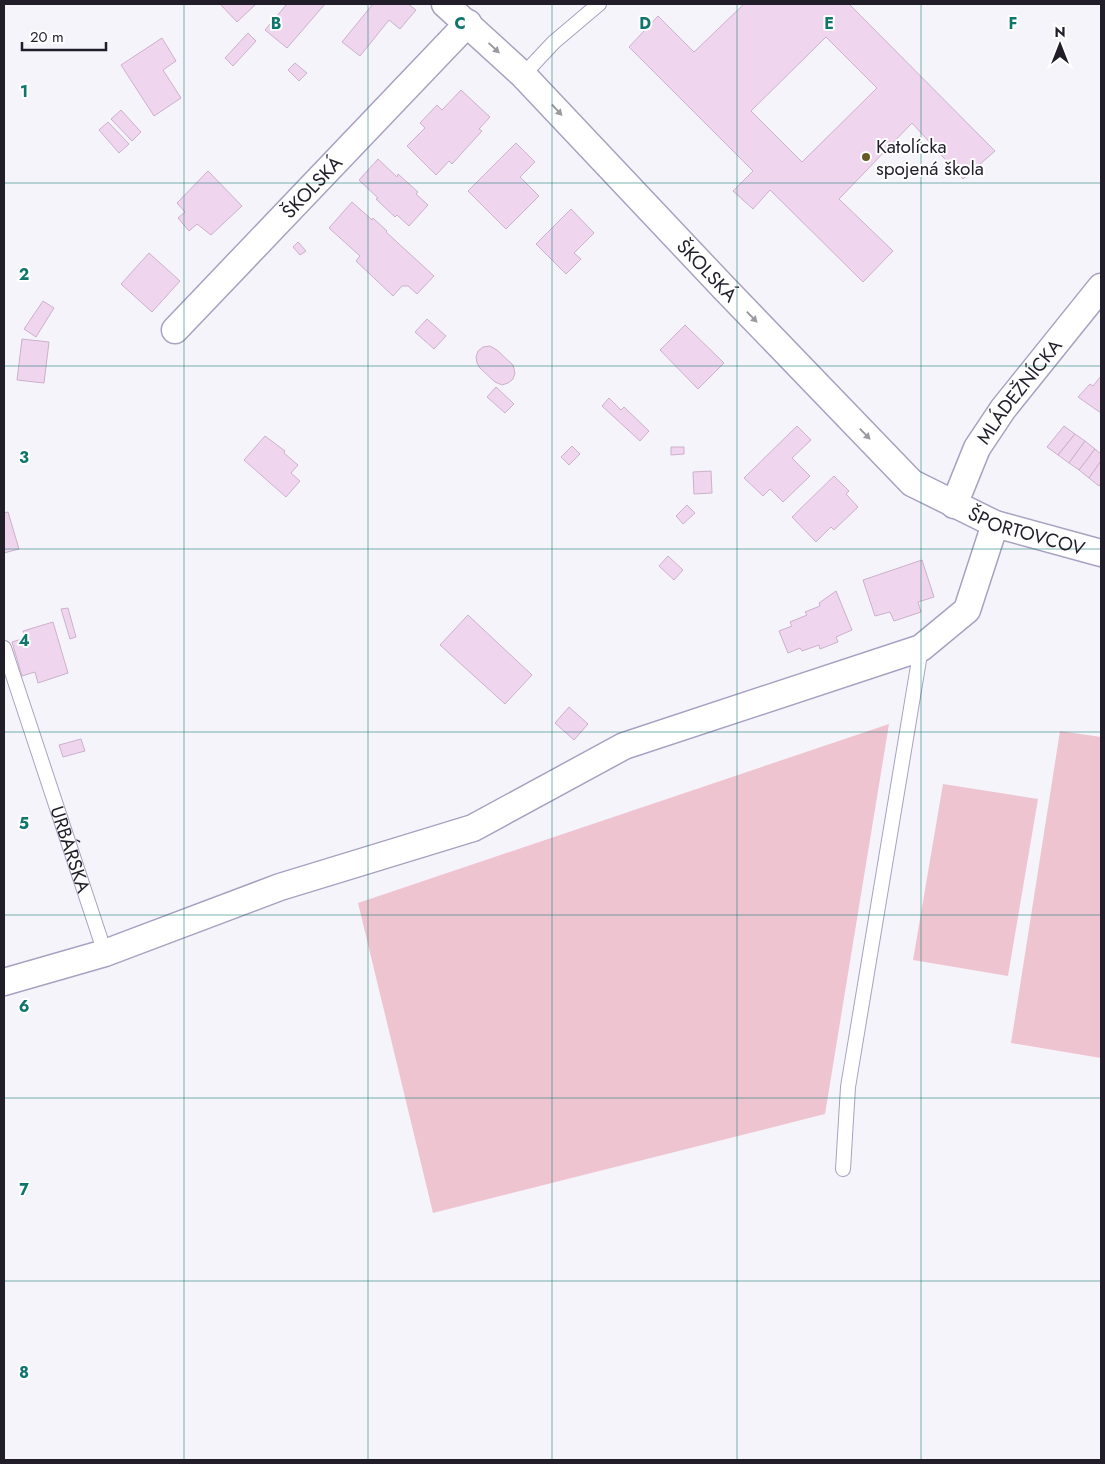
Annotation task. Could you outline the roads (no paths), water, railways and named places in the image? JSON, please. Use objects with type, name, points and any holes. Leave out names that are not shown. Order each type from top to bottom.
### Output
[{"type":"street","name":"ŠKOLSKÁ","points":[[445,4],[523,75],[912,483],[954,505]]},
{"type":"street","name":"ŠKOLSKÁ","points":[[175,330],[468,23]]},
{"type":"street","name":"MLÁDEŽNÍCKA","points":[[954,505],[977,448],[1004,409],[1101,287]]},
{"type":"street","name":"ŠPORTOVCOV","points":[[954,505],[995,524],[1101,553]]},
{"type":"street","points":[[4,982],[104,953],[280,887],[473,828],[624,746],[921,648],[967,610],[995,524]]},
{"type":"lane","points":[[523,75],[554,42],[599,4]]},
{"type":"lane","name":"URBÁRSKA","points":[[4,648],[104,953]]},
{"type":"lane","points":[[843,1169],[848,1086],[921,648]]},
{"type":"place","name":"Katolícka spojená škola","points":[[866,157]]}]
